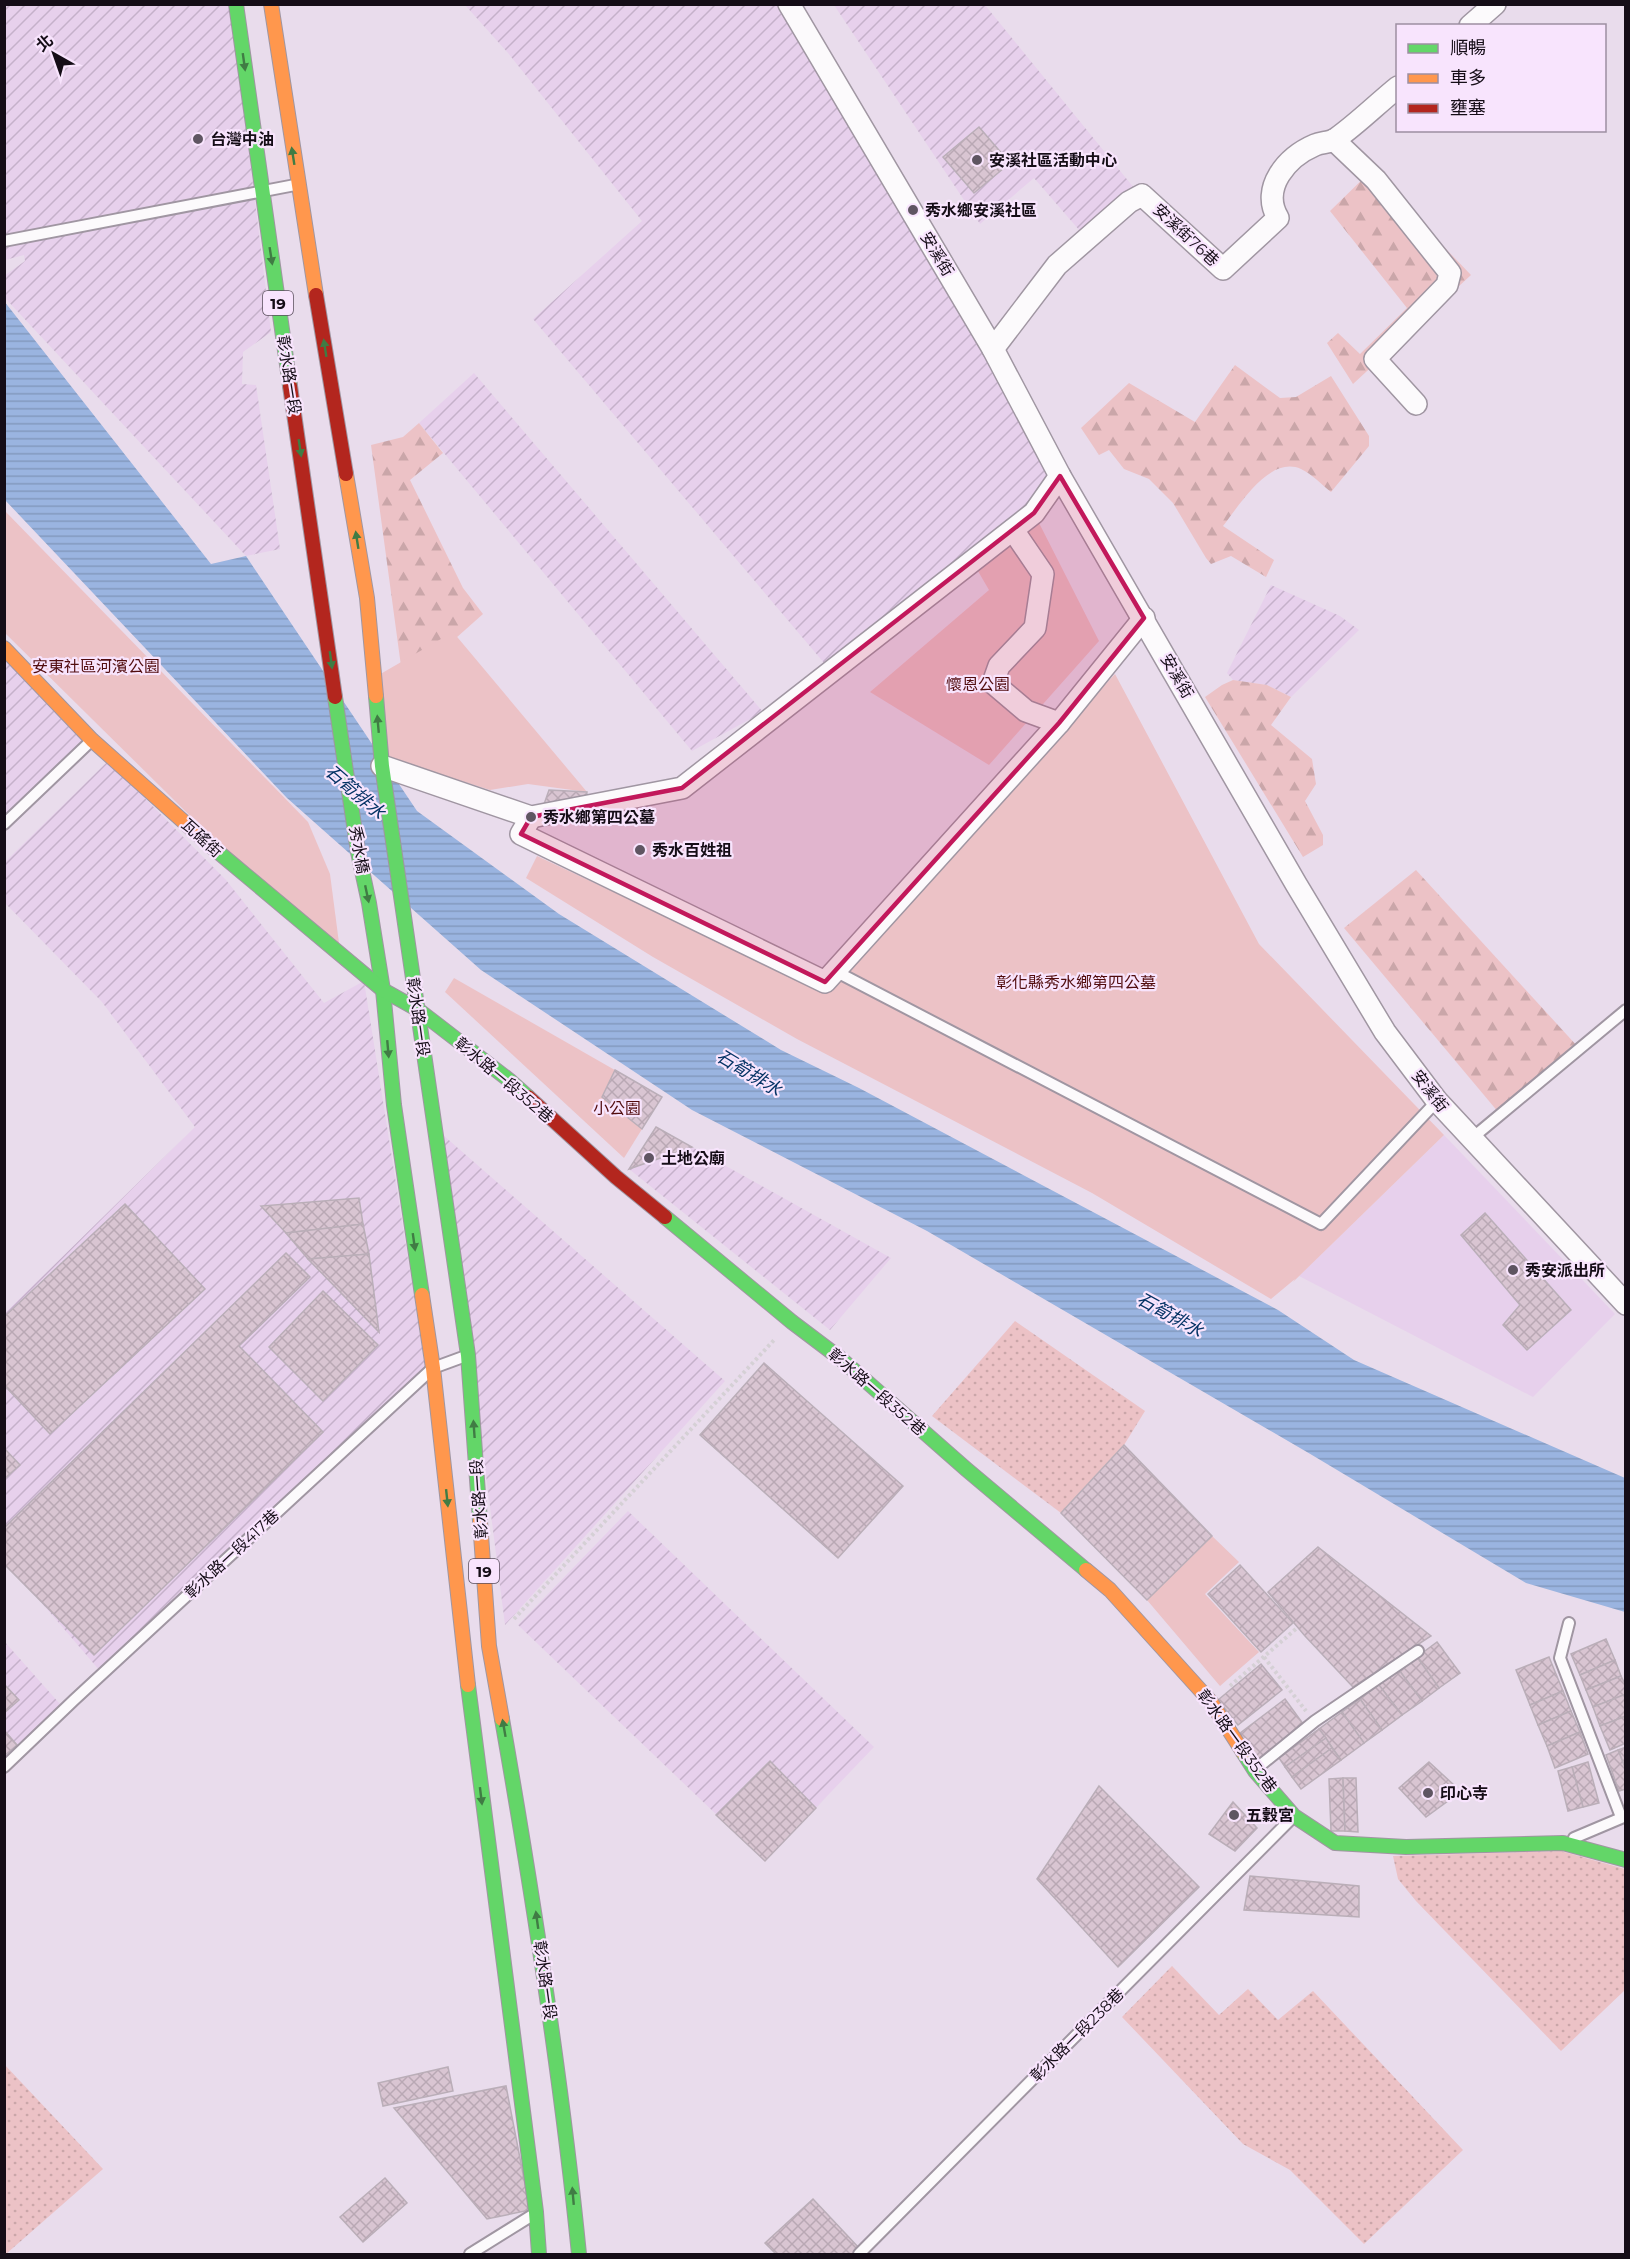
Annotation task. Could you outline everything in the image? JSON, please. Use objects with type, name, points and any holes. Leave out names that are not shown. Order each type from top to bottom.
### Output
[{"type":"main road","name":"彰水路一段","points":[[236,4],[261,191],[323,602]]},
{"type":"main road","name":"19","points":[[270,4],[298,184]]},
{"type":"main road","name":"秀水橋","points":[[298,184],[367,598],[382,766],[398,886]]},
{"type":"main road","name":"秀水橋","points":[[323,602],[358,852],[383,990]]},
{"type":"main road","name":"瓦磘街","points":[[4,648],[92,740],[226,860],[383,990],[417,1009]]},
{"type":"main road","name":"彰水路一段","points":[[398,886],[468,1355],[489,1646],[535,1910],[569,2152],[579,2254]]},
{"type":"main road","name":"彰水路一段","points":[[383,990],[394,1105],[433,1368],[471,1715],[536,2212],[539,2254]]},
{"type":"main road","name":"彰水路一段352巷","points":[[417,1009],[509,1080],[616,1177],[792,1322],[841,1359],[966,1469],[1110,1590],[1211,1702],[1255,1771],[1294,1816],[1335,1844],[1406,1848],[1563,1843],[1626,1860]]},
{"type":"street","name":"安溪街","points":[[789,4],[993,349],[1060,476],[1296,884],[1385,1032],[1437,1101],[1626,1304]]},
{"type":"street","points":[[1472,24],[1495,4]]},
{"type":"street","name":"安溪街76巷","points":[[993,349],[1057,265],[1129,202],[1142,195],[1223,269],[1278,218],[1272,207],[1272,196],[1274,184],[1282,171],[1299,154],[1316,145],[1334,140],[1396,89]]},
{"type":"street","points":[[1334,140],[1376,180],[1450,273],[1447,285],[1375,359],[1416,404]]},
{"type":"street","points":[[382,766],[531,817],[682,788],[1034,513],[1060,476]]},
{"type":"street","points":[[1013,530],[1042,574],[1040,596],[1035,628],[999,666],[993,683],[1026,711],[1059,723]]},
{"type":"street","points":[[531,817],[521,834],[825,981],[1059,723],[1144,618]]},
{"type":"lane","points":[[4,241],[298,184]]},
{"type":"lane","points":[[4,824],[92,740]]},
{"type":"lane","points":[[835,971],[1322,1224],[1437,1101]]},
{"type":"lane","points":[[1471,1139],[1626,1010]]},
{"type":"lane","name":"彰水路一段417巷","points":[[4,1767],[433,1368],[468,1355]]},
{"type":"lane","points":[[1563,1843],[1623,1816],[1560,1658],[1569,1623]]},
{"type":"lane","points":[[1255,1771],[1315,1721],[1418,1651]]},
{"type":"lane","name":"彰水路一段238巷","points":[[859,2254],[1294,1816]]},
{"type":"lane","points":[[471,2254],[536,2212]]},
{"type":"path","points":[[514,1619],[792,1322]]},
{"type":"path","points":[[1211,1702],[1297,1628]]},
{"type":"path","points":[[1264,1657],[1315,1721]]},
{"type":"highlighted area","points":[[1060,476],[1144,618],[1059,723],[825,982],[521,834],[531,817],[682,788],[1034,513]]},
{"type":"shaded area","points":[[5,5],[231,5],[271,332],[243,352],[242,384],[256,385],[280,549],[246,556],[5,298],[4,276],[25,261],[24,255],[5,260]]},
{"type":"shaded area","points":[[465,5],[786,5],[1067,475],[830,670],[533,319],[642,221],[508,53]]},
{"type":"shaded area","points":[[834,5],[985,5],[1143,199],[1093,246],[1034,178],[980,224]]},
{"type":"shaded area","points":[[474,373],[763,712],[692,751],[419,423]]},
{"type":"shaded area","points":[[1271,585],[1340,616],[1359,630],[1291,697],[1267,685],[1233,680],[1227,673]]},
{"type":"shaded area","points":[[5,648],[93,741],[5,829]]},
{"type":"shaded area","points":[[108,761],[226,880],[324,1003],[364,981],[426,1373],[106,1678],[5,1560],[5,1313],[195,1127],[102,1002],[5,903],[5,862]]},
{"type":"shaded area","points":[[443,1135],[725,1381],[505,1625]]},
{"type":"shaded area","name":"秀安派出所","points":[[1444,1135],[1615,1314],[1533,1397],[1299,1276]]},
{"type":"shaded area","points":[[692,1147],[891,1258],[830,1330],[629,1169]]},
{"type":"shaded area","points":[[628,1511],[874,1747],[765,1861],[518,1625]]},
{"type":"shaded area","points":[[4,1641],[68,1713],[5,1773],[4,1773]]},
{"type":"green space","points":[[1371,171],[1471,275],[1353,384],[1327,343],[1338,333],[1360,354],[1407,308],[1330,211]]},
{"type":"green space","points":[[1235,365],[1280,398],[1296,397],[1331,376],[1369,436],[1369,446],[1331,492],[1301,469],[1289,467],[1278,469],[1266,476],[1246,495],[1223,526],[1274,560],[1266,577],[1231,556],[1211,564],[1173,503],[1149,479],[1124,469],[1109,450],[1099,455],[1081,428],[1129,383],[1195,422]]},
{"type":"green space","points":[[419,423],[443,453],[410,480],[463,588],[483,614],[456,638],[401,666],[371,445],[403,437]]},
{"type":"green space","name":"安東社區河濱公園","points":[[4,510],[308,822],[330,874],[342,966],[5,633]]},
{"type":"green space","name":"懷恩公園","points":[[1037,519],[1099,641],[989,765],[870,692],[989,590],[975,566]]},
{"type":"green space","points":[[453,632],[587,792],[528,784],[490,790],[389,758],[377,676]]},
{"type":"green space","name":"彰化縣秀水鄉第四公墓","points":[[1115,674],[1259,944],[1444,1135],[1293,1282],[1295,1279],[1271,1299],[1092,1193],[797,1039],[653,957],[526,878],[537,856],[827,992]]},
{"type":"green space","points":[[1233,680],[1267,685],[1291,697],[1271,725],[1312,759],[1316,784],[1305,801],[1323,835],[1323,845],[1303,857],[1205,697]]},
{"type":"green space","points":[[1416,870],[1578,1047],[1499,1113],[1344,928]]},
{"type":"green space","name":"小公園","points":[[454,978],[662,1097],[624,1158],[445,992]]},
{"type":"green space","points":[[1015,1321],[1145,1411],[1124,1445],[1061,1513],[932,1416]]},
{"type":"green space","points":[[1212,1536],[1239,1562],[1205,1594],[1259,1652],[1220,1686],[1147,1600]]},
{"type":"green space","points":[[1561,1851],[1625,1869],[1625,1990],[1561,2051],[1416,1901],[1398,1879],[1393,1856]]},
{"type":"green space","points":[[1172,1966],[1219,2015],[1248,1989],[1278,2020],[1313,1991],[1463,2150],[1364,2244],[1290,2170],[1243,2144],[1122,2017]]},
{"type":"green space","points":[[4,2064],[103,2169],[6,2254],[4,2254]]},
{"type":"water","name":"石筍排水","points":[[4,301],[211,564],[246,556],[417,811],[559,914],[781,1050],[859,1088],[1278,1310],[1354,1360],[1625,1478],[1625,1612],[1526,1583],[1312,1455],[927,1231],[692,1110],[481,970],[287,798],[5,500]]},
{"type":"building","name":"安溪社區活動中心","points":[[979,127],[1010,163],[974,193],[943,157]]},
{"type":"building","points":[[549,790],[587,792],[586,802],[543,807]]},
{"type":"building","points":[[615,1070],[662,1097],[642,1129],[602,1097]]},
{"type":"building","name":"土地公廟","points":[[656,1127],[692,1147],[629,1169]]},
{"type":"building","points":[[359,1198],[363,1224],[286,1233],[261,1206]]},
{"type":"building","points":[[125,1204],[205,1289],[50,1434],[4,1385],[4,1317]]},
{"type":"building","name":"秀安派出所","points":[[1485,1213],[1571,1310],[1527,1350],[1503,1325],[1520,1305],[1461,1235]]},
{"type":"building","points":[[363,1224],[369,1254],[308,1259],[286,1233]]},
{"type":"building","points":[[286,1253],[310,1277],[239,1346],[323,1432],[94,1655],[4,1564],[4,1528]]},
{"type":"building","points":[[369,1254],[379,1332],[308,1259]]},
{"type":"building","points":[[323,1291],[378,1345],[323,1401],[269,1347]]},
{"type":"building","points":[[764,1363],[903,1486],[838,1558],[700,1435]]},
{"type":"building","points":[[1124,1445],[1212,1536],[1147,1600],[1061,1513]]},
{"type":"building","points":[[4,1448],[20,1465],[4,1479]]},
{"type":"building","points":[[1318,1547],[1431,1636],[1353,1687],[1268,1592]]},
{"type":"building","points":[[1240,1565],[1293,1623],[1261,1652],[1208,1594]]},
{"type":"building","points":[[1606,1639],[1615,1660],[1580,1675],[1571,1654]]},
{"type":"building","points":[[1437,1642],[1460,1673],[1439,1688],[1417,1657]]},
{"type":"building","points":[[1417,1657],[1439,1688],[1422,1701],[1399,1670]]},
{"type":"building","points":[[1549,1657],[1563,1691],[1530,1705],[1516,1670]]},
{"type":"building","points":[[1615,1660],[1621,1676],[1586,1690],[1580,1675]]},
{"type":"building","points":[[1261,1664],[1282,1690],[1238,1725],[1218,1700]]},
{"type":"building","points":[[1399,1670],[1422,1701],[1402,1715],[1379,1685]]},
{"type":"building","points":[[1621,1676],[1626,1686],[1626,1694],[1593,1707],[1586,1690]]},
{"type":"building","points":[[4,1684],[19,1700],[4,1713]]},
{"type":"building","points":[[1379,1685],[1402,1715],[1382,1730],[1360,1699]]},
{"type":"building","points":[[1563,1691],[1571,1711],[1538,1725],[1530,1705]]},
{"type":"building","points":[[1626,1694],[1626,1716],[1600,1726],[1593,1707]]},
{"type":"building","points":[[1285,1699],[1304,1725],[1258,1760],[1239,1734]]},
{"type":"building","points":[[1360,1699],[1382,1730],[1364,1743],[1342,1712]]},
{"type":"building","points":[[1571,1711],[1580,1732],[1547,1746],[1538,1725]]},
{"type":"building","points":[[1342,1712],[1364,1743],[1341,1760],[1319,1729]]},
{"type":"building","points":[[1626,1716],[1626,1743],[1610,1750],[1600,1726]]},
{"type":"building","points":[[1319,1729],[1326,1738],[1285,1767],[1279,1758]]},
{"type":"building","points":[[4,1730],[17,1745],[4,1756]]},
{"type":"building","points":[[1580,1732],[1588,1754],[1555,1768],[1547,1746]]},
{"type":"building","points":[[1326,1738],[1332,1748],[1292,1777],[1285,1767]]},
{"type":"building","points":[[1626,1747],[1626,1770],[1618,1750]]},
{"type":"building","points":[[1332,1748],[1341,1760],[1301,1789],[1292,1777]]},
{"type":"building","points":[[1618,1750],[1626,1770],[1626,1789],[1619,1791],[1606,1755]]},
{"type":"building","points":[[770,1761],[816,1808],[765,1861],[716,1815]]},
{"type":"building","name":"印心寺","points":[[1429,1762],[1455,1786],[1452,1798],[1426,1817],[1399,1788]]},
{"type":"building","points":[[1588,1762],[1599,1803],[1583,1807],[1572,1767]]},
{"type":"building","points":[[1572,1767],[1583,1807],[1568,1811],[1558,1771]]},
{"type":"building","points":[[1343,1778],[1345,1831],[1331,1831],[1329,1779]]},
{"type":"building","points":[[1343,1778],[1356,1778],[1358,1832],[1345,1831]]},
{"type":"building","points":[[1099,1786],[1199,1887],[1118,1967],[1037,1879]]},
{"type":"building","name":"五穀宮","points":[[1233,1802],[1257,1828],[1235,1851],[1209,1834]]},
{"type":"building","points":[[1250,1876],[1359,1886],[1359,1917],[1244,1910]]},
{"type":"building","points":[[448,2067],[453,2091],[383,2106],[378,2083]]},
{"type":"building","points":[[506,2086],[530,2210],[487,2219],[394,2108]]},
{"type":"building","points":[[385,2178],[407,2203],[363,2242],[340,2217]]},
{"type":"building","points":[[813,2199],[859,2248],[852,2254],[776,2254],[765,2243]]},
{"type":"traffic: fast","points":[[236,4],[290,386]]},
{"type":"traffic: fast","points":[[376,696],[382,766],[468,1355],[480,1521]]},
{"type":"traffic: fast","points":[[335,697],[358,852],[383,990],[394,1105],[422,1295]]},
{"type":"traffic: fast","points":[[211,846],[383,990],[417,1009],[528,1097]]},
{"type":"traffic: fast","points":[[665,1217],[792,1322],[841,1359],[1086,1570]]},
{"type":"traffic: fast","points":[[468,1685],[536,2212],[539,2254]]},
{"type":"traffic: fast","points":[[502,1719],[545,1985],[564,2119],[579,2254]]},
{"type":"traffic: fast","points":[[1243,1752],[1255,1771],[1294,1816],[1335,1843],[1406,1847],[1563,1843],[1626,1860]]},
{"type":"traffic: slow","points":[[271,4],[316,295]]},
{"type":"traffic: slow","points":[[346,474],[367,598],[376,696]]},
{"type":"traffic: slow","points":[[4,648],[92,740],[211,846]]},
{"type":"traffic: slow","points":[[422,1295],[433,1368],[468,1685]]},
{"type":"traffic: slow","points":[[480,1521],[489,1646],[502,1719]]},
{"type":"traffic: slow","points":[[1086,1570],[1110,1590],[1211,1702],[1243,1752]]},
{"type":"traffic: jam","points":[[316,295],[346,474]]},
{"type":"traffic: jam","points":[[290,386],[335,697]]},
{"type":"traffic: jam","points":[[528,1097],[616,1177],[665,1217]]},
{"type":"place","name":"台灣中油","points":[[198,139]]},
{"type":"place","name":"安溪社區活動中心","points":[[977,160]]},
{"type":"place","name":"秀水鄉安溪社區","points":[[913,210]]},
{"type":"place","name":"秀水鄉第四公墓","points":[[531,817]]},
{"type":"place","name":"秀水百姓祖","points":[[640,850]]},
{"type":"place","name":"土地公廟","points":[[649,1158]]},
{"type":"place","name":"秀安派出所","points":[[1513,1270]]},
{"type":"place","name":"印心寺","points":[[1428,1793]]},
{"type":"place","name":"五穀宮","points":[[1234,1815]]}]
